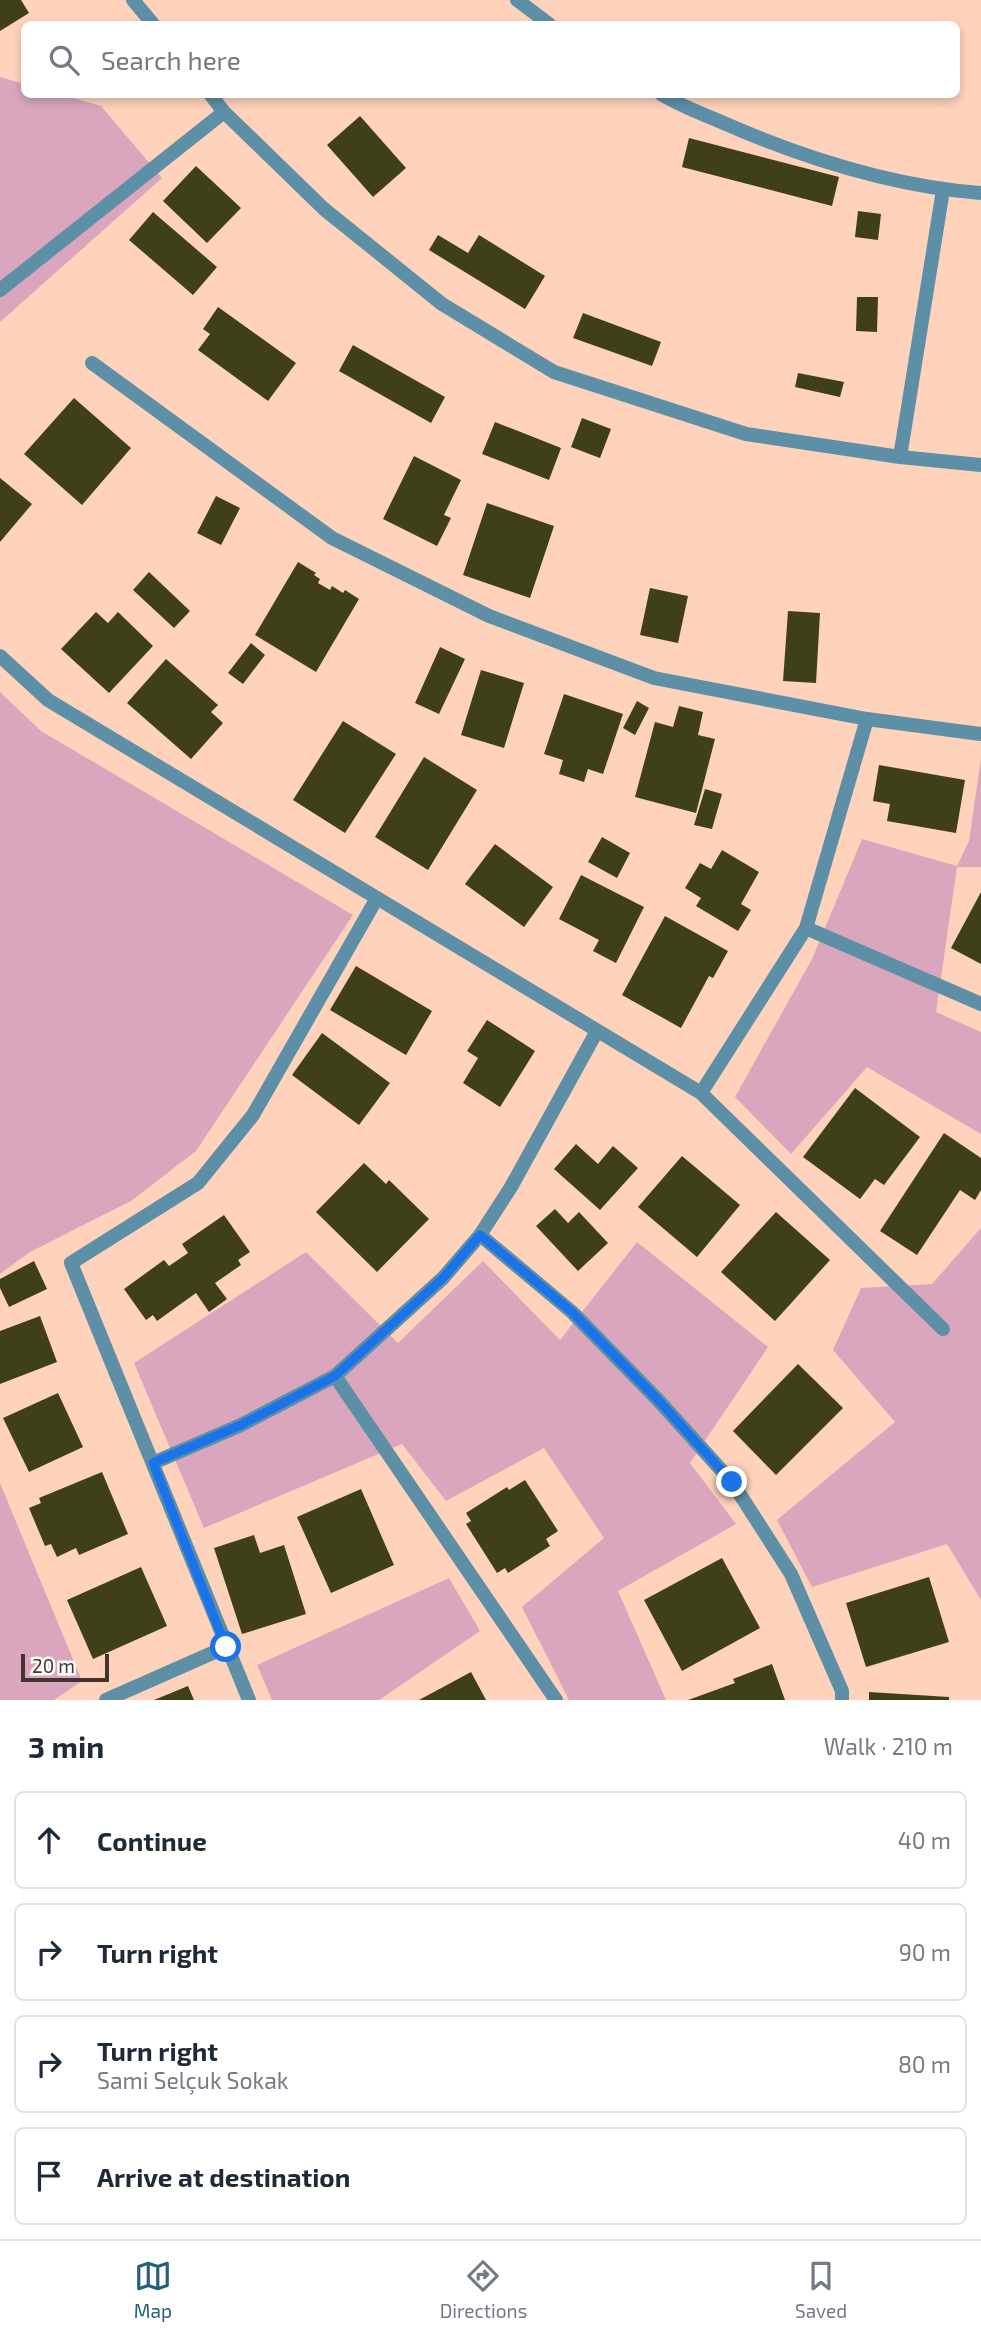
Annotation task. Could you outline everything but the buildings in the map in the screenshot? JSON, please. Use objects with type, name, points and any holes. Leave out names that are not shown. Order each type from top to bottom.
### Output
[{"type":"street","points":[[133,0],[150,21]]},
{"type":"street","points":[[517,0],[545,21]]},
{"type":"street","points":[[213,98],[224,112],[324,209],[442,304],[554,372],[746,434],[981,466]]},
{"type":"street","points":[[670,98],[749,135],[854,171],[943,190],[981,193]]},
{"type":"street","points":[[0,290],[224,112]]},
{"type":"street","points":[[900,457],[943,190]]},
{"type":"street","points":[[92,363],[332,538],[489,616],[654,678],[867,719],[981,734]]},
{"type":"street","points":[[0,656],[48,700],[701,1093],[943,1329]]},
{"type":"street","points":[[701,1093],[806,928],[867,719]]},
{"type":"street","points":[[249,1700],[71,1263],[198,1183],[253,1115],[377,898]]},
{"type":"street","points":[[806,928],[981,1004]]},
{"type":"street","points":[[153,1463],[241,1425],[335,1376],[443,1278],[480,1235],[511,1187],[597,1031]]},
{"type":"street","points":[[480,1235],[572,1312],[659,1401],[732,1482],[791,1574],[842,1691],[842,1700]]},
{"type":"street","points":[[335,1376],[556,1700]]},
{"type":"street","points":[[106,1700],[226,1647]]},
{"type":"shaded area","points":[[0,77],[21,83],[21,98],[73,98],[101,106],[162,178],[0,322]]},
{"type":"shaded area","points":[[0,692],[41,731],[353,915],[196,1151],[131,1201],[30,1252],[0,1274]]},
{"type":"shaded area","points":[[981,758],[981,867],[957,867],[936,1012],[981,1032],[981,1134],[867,1067],[791,1154],[735,1097],[812,959],[862,839],[957,866],[969,841]]},
{"type":"shaded area","points":[[981,1228],[981,1600],[947,1544],[812,1587],[777,1520],[895,1422],[833,1350],[861,1288],[932,1284]]},
{"type":"shaded area","points":[[637,1242],[768,1347],[690,1463],[736,1524],[618,1591],[666,1700],[569,1700],[522,1607],[604,1538],[544,1448],[446,1501],[402,1444],[204,1528],[134,1363],[306,1252],[398,1343],[483,1261],[560,1340]]},
{"type":"shaded area","points":[[0,1483],[82,1681],[54,1700],[0,1700]]},
{"type":"shaded area","points":[[449,1578],[480,1631],[379,1700],[272,1700],[257,1665]]},
{"type":"route","points":[[226,1647],[153,1463],[241,1425],[335,1376],[443,1278],[480,1235],[572,1312],[659,1401],[732,1482]]}]
